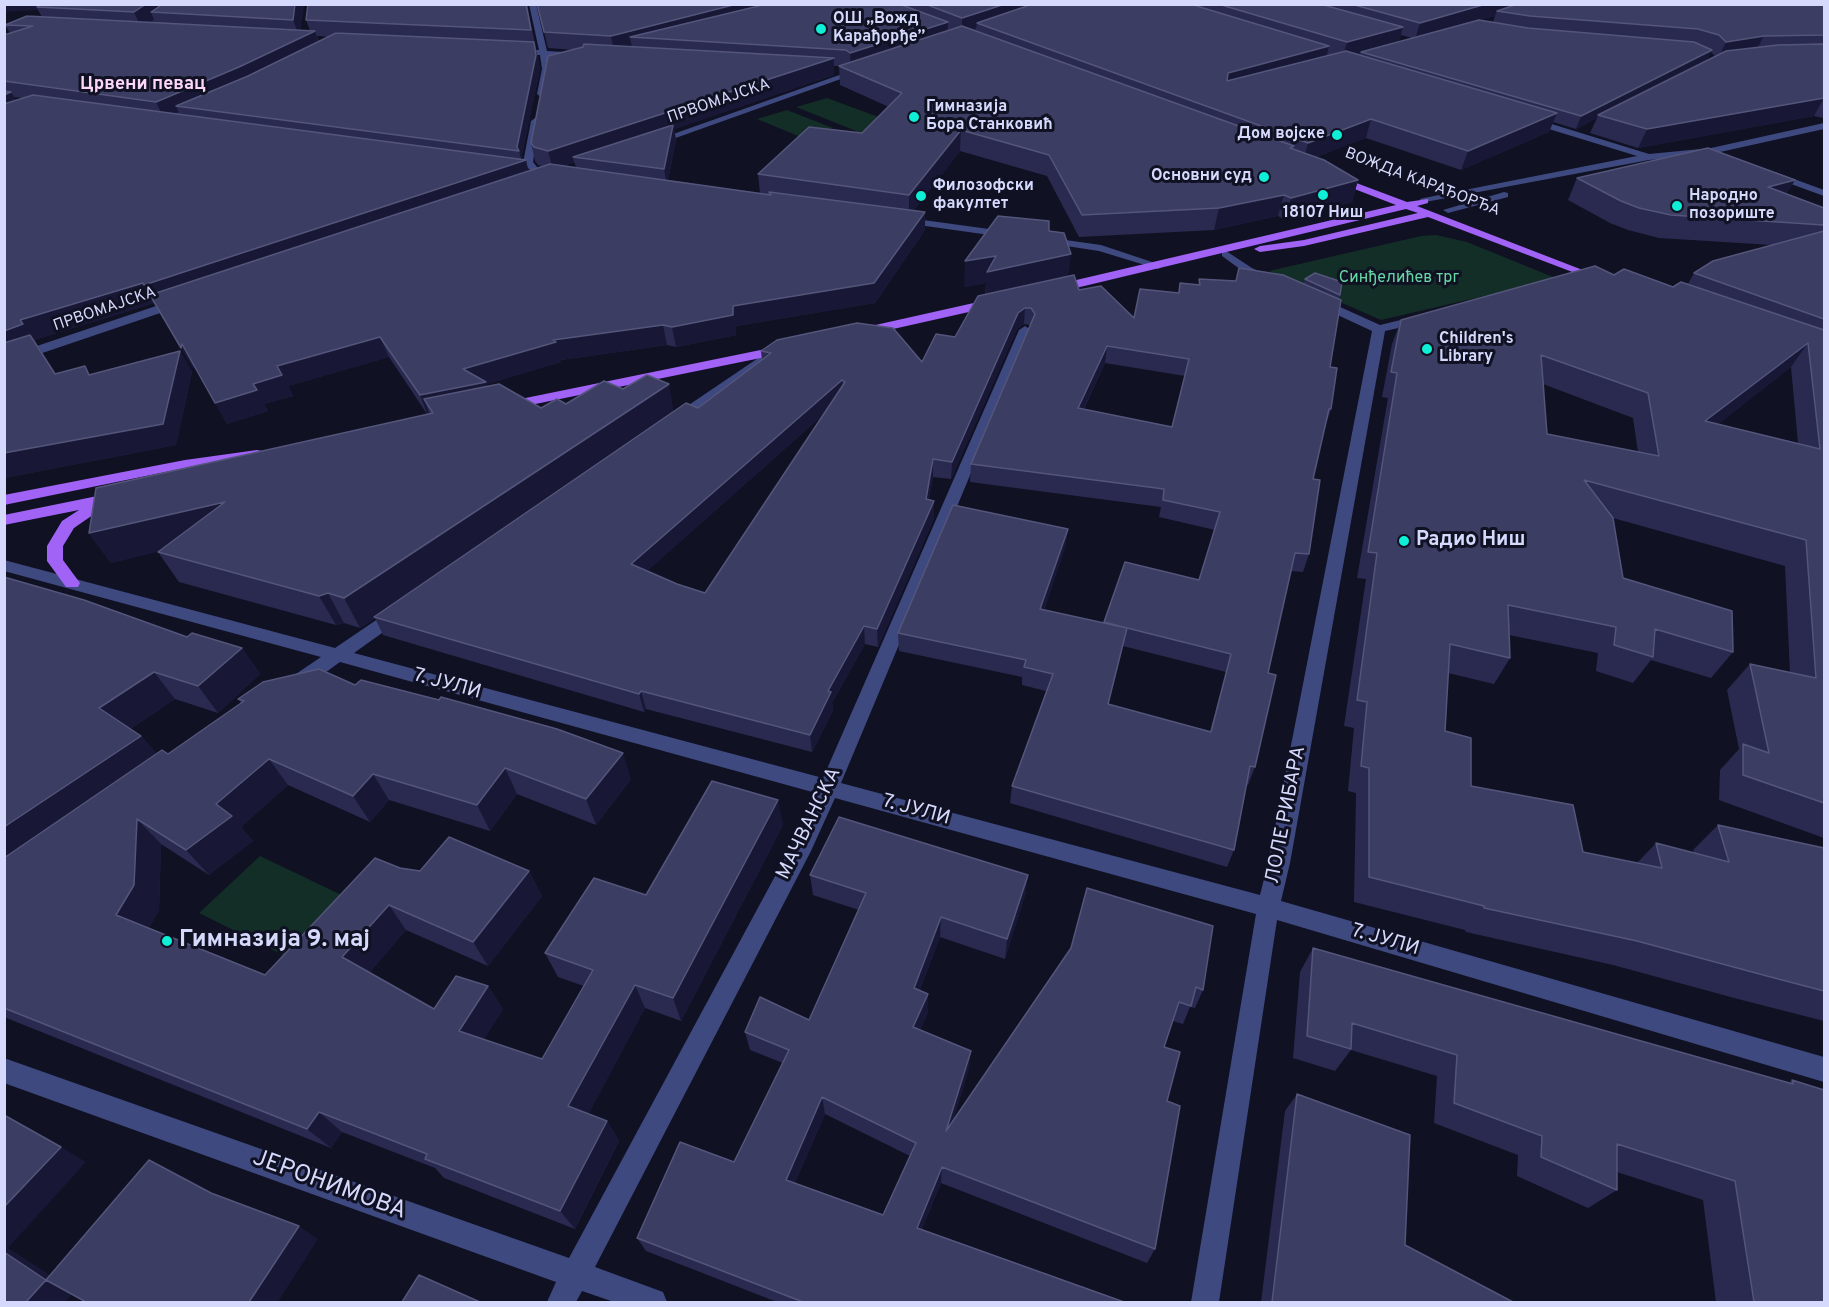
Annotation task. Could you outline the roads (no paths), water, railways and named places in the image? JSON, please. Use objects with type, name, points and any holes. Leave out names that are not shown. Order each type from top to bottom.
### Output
[{"type":"main road","name":"ВОЖДА КАРАЂОРЂА","points":[[1606,269],[1424,201],[1329,170],[1404,205],[1594,278],[1616,284]]},
{"type":"main road","points":[[1046,291],[1424,201]]},
{"type":"main road","points":[[1186,259],[1304,243],[1448,210]]},
{"type":"main road","points":[[848,335],[1013,298]]},
{"type":"main road","points":[[489,410],[794,347]]},
{"type":"main road","points":[[4,500],[185,464],[273,454],[182,480]]},
{"type":"main road","points":[[4,520],[136,492]]},
{"type":"main road","points":[[72,582],[55,561],[56,542],[61,532],[77,517],[114,498]]},
{"type":"street","points":[[532,4],[546,69],[539,101]]},
{"type":"street","points":[[502,51],[543,52],[588,58],[568,64]]},
{"type":"street","points":[[546,69],[557,66]]},
{"type":"street","name":"ПРВОМАЈСКА","points":[[643,146],[870,68]]},
{"type":"street","points":[[836,70],[858,72]]},
{"type":"street","points":[[537,111],[528,163],[534,170],[559,176]]},
{"type":"street","points":[[1522,118],[1649,157]]},
{"type":"street","points":[[1576,135],[1594,126]]},
{"type":"street","points":[[1448,210],[1539,187],[1689,158],[1824,126]]},
{"type":"street","points":[[1424,201],[1649,157],[1711,151],[1732,159]]},
{"type":"street","points":[[1761,170],[1824,193]]},
{"type":"street","points":[[522,172],[559,176]]},
{"type":"street","points":[[531,184],[559,176]]},
{"type":"street","points":[[888,218],[1101,248],[1158,266]]},
{"type":"street","points":[[1226,254],[1248,270],[1283,285]]},
{"type":"street","points":[[1303,294],[1379,329],[1436,316]]},
{"type":"street","name":"ПРВОМАЈСКА","points":[[4,362],[188,300]]},
{"type":"street","name":"ЛОЛЕ РИБАРА","points":[[1205,1302],[1268,907],[1281,851],[1379,329]]},
{"type":"street","name":"МАЧВАНСКА","points":[[561,1302],[803,845],[1025,330]]},
{"type":"street","points":[[664,428],[773,352]]},
{"type":"street","name":"7. ЈУЛИ","points":[[4,565],[1268,907],[1824,1070]]},
{"type":"street","points":[[280,695],[408,606]]},
{"type":"street","name":"ЈЕРОНИМОВА","points":[[4,1070],[653,1302]]},
{"type":"place","name":"ОШ „Вожд Карађорђе”","points":[[821,29]]},
{"type":"place","name":"Гимназија Бора Станковић","points":[[914,117]]},
{"type":"place","name":"Дом војске","points":[[1337,135]]},
{"type":"place","name":"Основни суд","points":[[1264,177]]},
{"type":"place","name":"18107 Ниш","points":[[1323,195]]},
{"type":"place","name":"Филозофски факултет","points":[[921,196]]},
{"type":"place","name":"Народно позориште","points":[[1677,206]]},
{"type":"place","name":"Children's Library","points":[[1427,349]]},
{"type":"place","name":"Радио Ниш","points":[[1404,541]]},
{"type":"place","name":"Гимназија 9. мај","points":[[167,941]]},
{"type":"district","name":"Црвени певац","points":[[143,85]]},
{"type":"park label","name":"Синђелићев трг","points":[[1399,279]]}]
